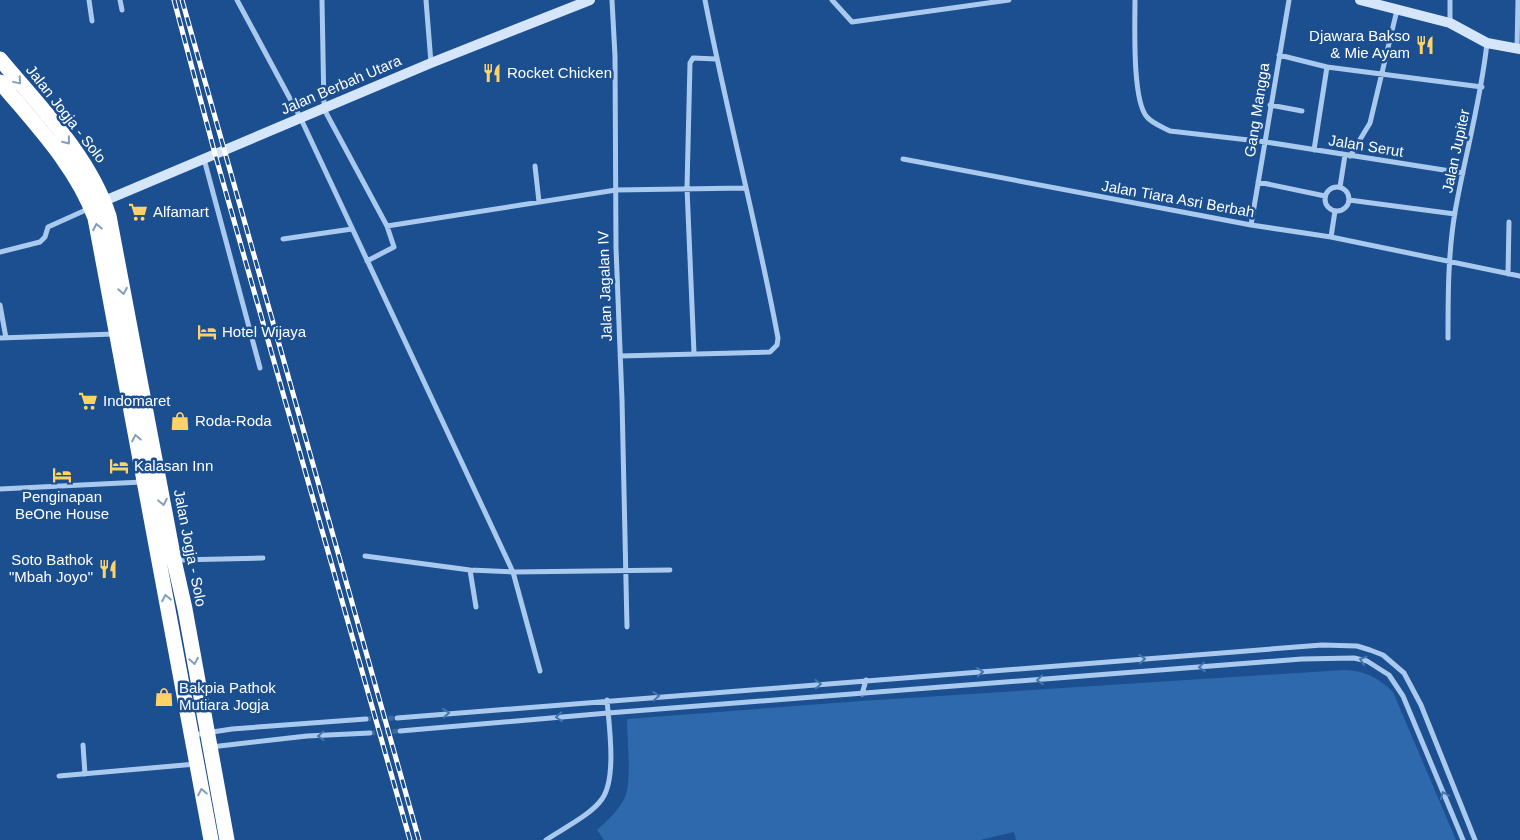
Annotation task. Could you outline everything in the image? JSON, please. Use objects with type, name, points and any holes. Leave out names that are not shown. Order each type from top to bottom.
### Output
[{"type":"highway","name":"Jalan Jogja - Solo","points":[[0,59],[91,174],[98,204],[116,334],[144,482],[199,746],[226,840]]},
{"type":"highway","name":"Jalan Jogja - Solo","points":[[0,82],[70,169],[81,186],[98,204],[113,232],[174,560],[185,609],[211,840]]},
{"type":"main road","name":"Jalan Berbah Utara","points":[[98,204],[431,62],[590,0]]},
{"type":"main road","points":[[1360,0],[1371,1],[1396,10],[1450,23],[1487,43],[1519,49]]},
{"type":"street","points":[[89,0],[92,21]]},
{"type":"street","points":[[120,0],[122,10]]},
{"type":"street","points":[[237,0],[301,118],[513,572],[540,671]]},
{"type":"street","points":[[322,0],[324,109],[387,226],[394,247],[367,261]]},
{"type":"street","points":[[426,0],[431,62]]},
{"type":"street","name":"Jalan Jagalan IV","points":[[612,0],[616,248],[627,627]]},
{"type":"street","points":[[620,356],[770,352],[777,345],[778,338],[764,263],[716,59],[706,0]]},
{"type":"street","points":[[832,0],[852,22],[1009,0]]},
{"type":"street","name":"Jalan Serut","points":[[1135,0],[1138,95],[1147,118],[1170,131],[1266,142],[1463,174]]},
{"type":"street","name":"Gang Mangga","points":[[1251,225],[1289,0]]},
{"type":"street","points":[[1450,0],[1450,23]]},
{"type":"street","points":[[1518,0],[1519,49]]},
{"type":"street","points":[[1340,186],[1347,155],[1370,123],[1383,74],[1396,10]]},
{"type":"street","name":"Jalan Jupiter","points":[[1448,338],[1449,263],[1455,214],[1482,87],[1487,43]]},
{"type":"street","points":[[1279,55],[1327,67],[1482,87]]},
{"type":"street","points":[[694,353],[687,188],[690,63],[693,58],[698,57],[716,59]]},
{"type":"street","points":[[1314,150],[1327,67]]},
{"type":"street","points":[[1270,105],[1302,111]]},
{"type":"street","points":[[204,159],[260,368]]},
{"type":"street","name":"Jalan Tiara Asri Berbah","points":[[904,159],[1251,225],[1331,237],[1449,263],[1520,276]]},
{"type":"street","points":[[535,166],[539,202]]},
{"type":"street","points":[[1258,182],[1325,196]]},
{"type":"street","points":[[1340,186],[1347,192],[1349,200],[1343,210],[1335,211],[1326,206],[1325,196],[1330,188],[1340,186]]},
{"type":"street","points":[[387,226],[616,190],[745,188]]},
{"type":"street","points":[[1349,200],[1455,214]]},
{"type":"street","points":[[0,252],[40,242],[46,237],[48,227],[98,204]]},
{"type":"street","points":[[1331,237],[1335,211]]},
{"type":"street","points":[[1508,274],[1509,222]]},
{"type":"street","points":[[283,239],[352,229]]},
{"type":"street","points":[[0,305],[3,338],[116,334]]},
{"type":"street","points":[[0,490],[144,482]]},
{"type":"street","points":[[365,556],[470,570],[513,572],[670,570]]},
{"type":"street","points":[[174,560],[263,558]]},
{"type":"street","points":[[470,570],[476,607]]},
{"type":"street","points":[[397,718],[1322,645],[1357,646],[1370,650],[1394,663],[1413,686],[1475,840]]},
{"type":"street","points":[[400,731],[1302,659],[1354,658],[1378,667],[1396,684],[1411,714],[1463,840]]},
{"type":"street","points":[[862,694],[866,680]]},
{"type":"street","points":[[546,840],[595,807],[607,791],[610,770],[607,700]]},
{"type":"street","points":[[199,746],[232,728],[366,719]]},
{"type":"street","points":[[58,776],[85,774],[199,746],[370,733]]},
{"type":"street","points":[[83,745],[85,774]]},
{"type":"shaded area","points":[[1344,670],[1371,676],[1382,682],[1393,692],[1456,840],[1016,840],[1014,832],[980,840],[604,840],[597,830],[620,806],[627,790],[629,770],[627,719],[861,701]]},
{"type":"tunnel","points":[[366,719],[397,718]]},
{"type":"tunnel","points":[[370,733],[400,731]]},
{"type":"railway","points":[[174,0],[215,154],[410,840]]},
{"type":"railway","points":[[182,0],[419,840]]},
{"type":"place","name":"Djawara Bakso & Mie Ayam","points":[[1425,45]]},
{"type":"place","name":"Rocket Chicken","points":[[492,73]]},
{"type":"place","name":"Alfamart","points":[[138,212]]},
{"type":"place","name":"Hotel Wijaya","points":[[207,332]]},
{"type":"place","name":"Indomaret","points":[[88,401]]},
{"type":"place","name":"Roda-Roda","points":[[180,421]]},
{"type":"place","name":"Kalasan Inn","points":[[119,466]]},
{"type":"place","name":"Penginapan BeOne House","points":[[62,475]]},
{"type":"place","name":"Soto Bathok \"Mbah Joyo\"","points":[[108,569]]},
{"type":"place","name":"Bakpia Pathok Mutiara Jogja","points":[[164,697]]}]
